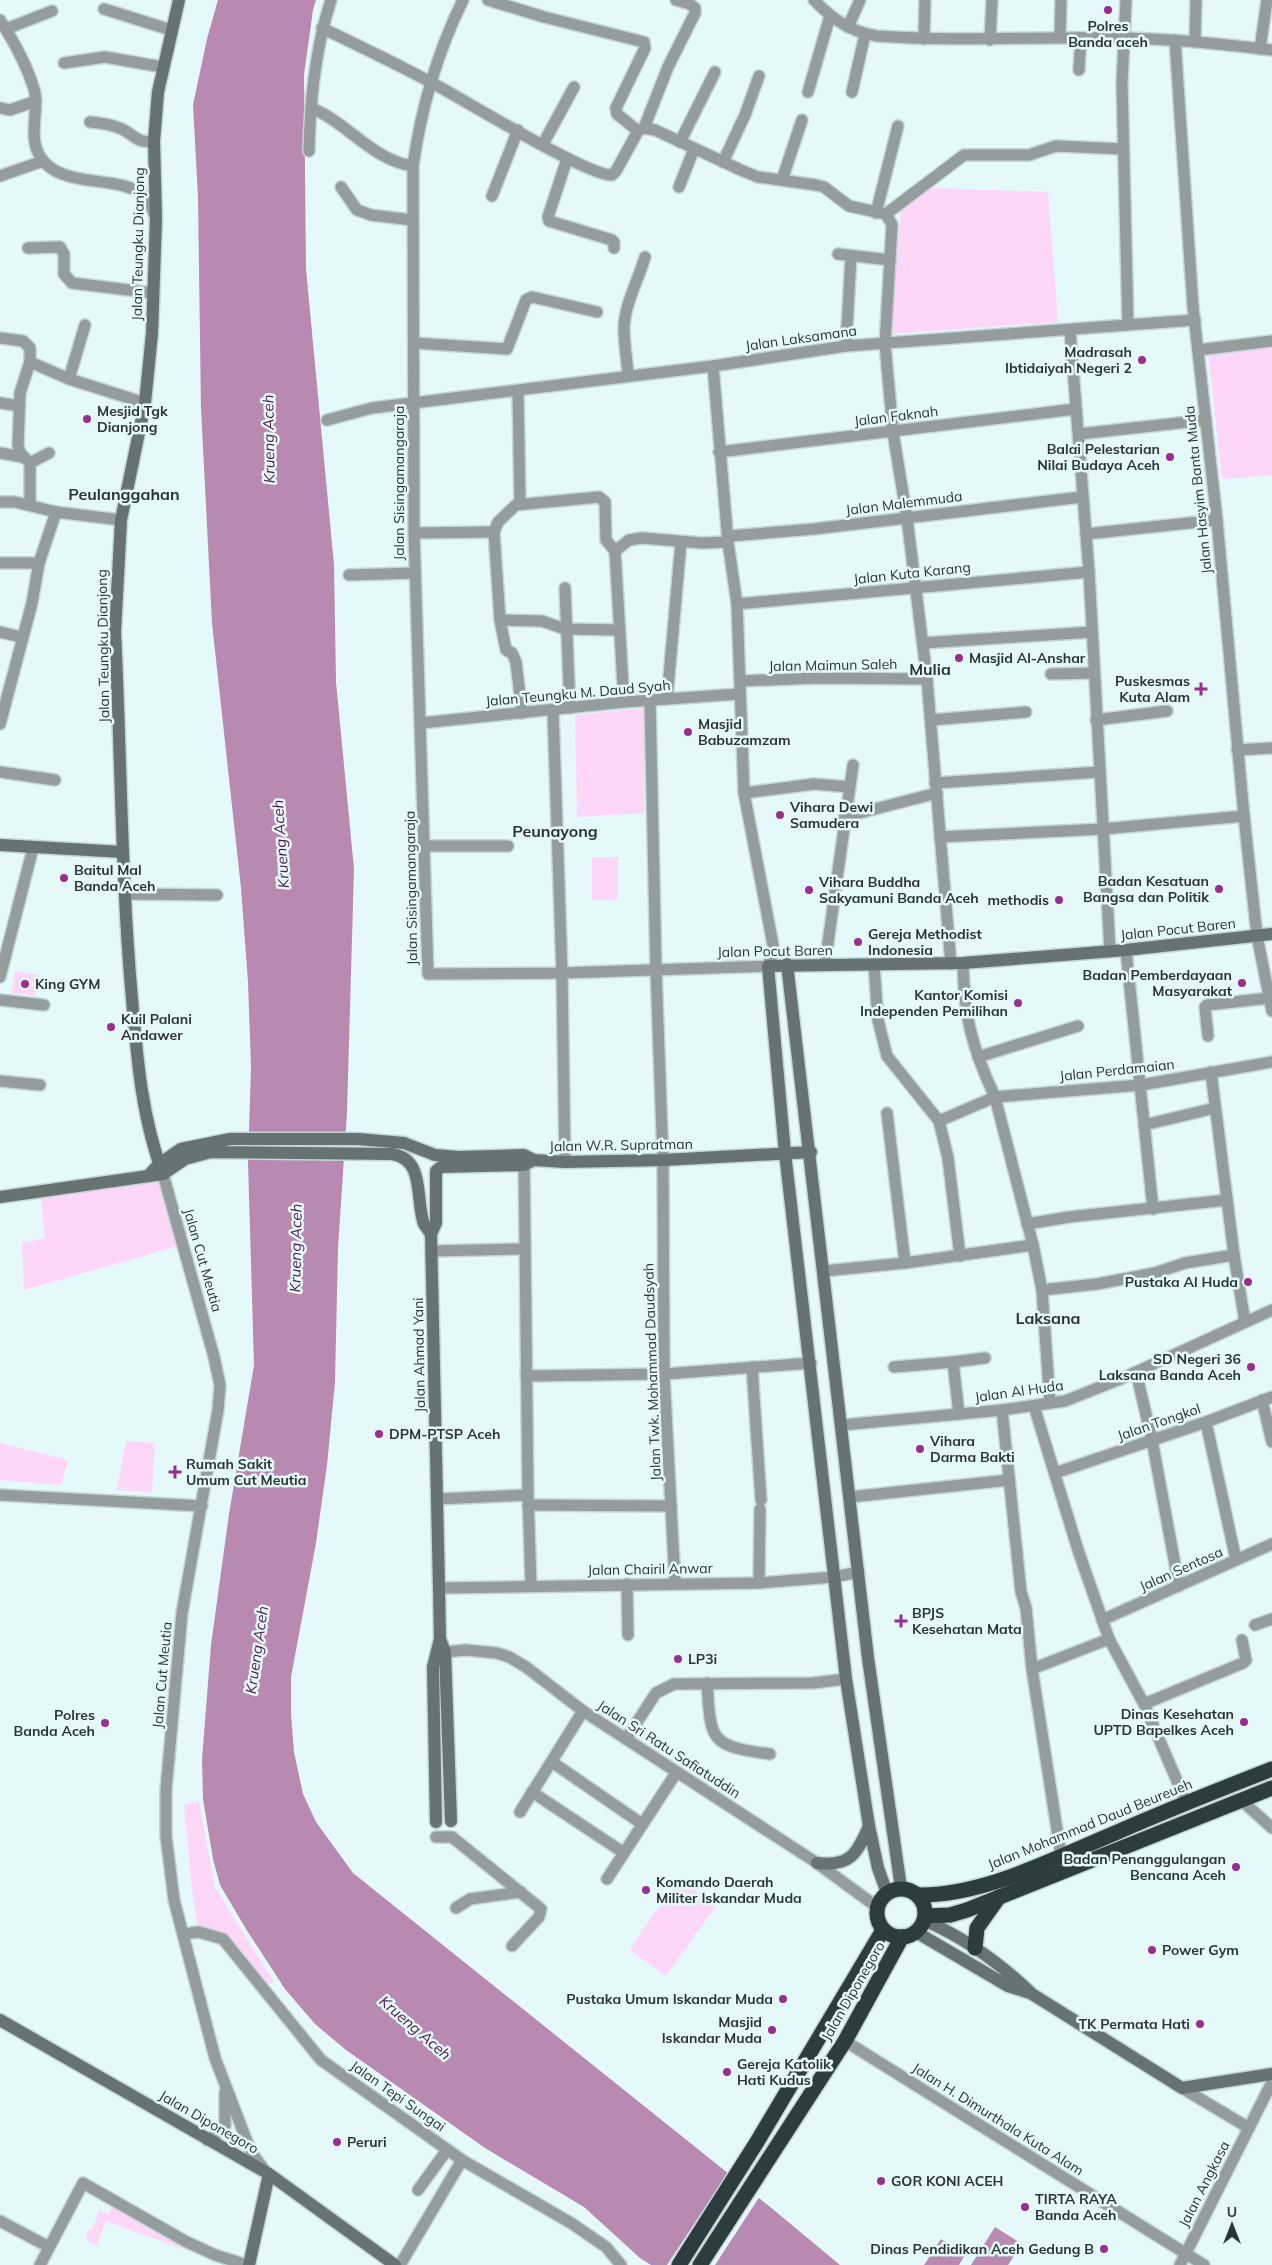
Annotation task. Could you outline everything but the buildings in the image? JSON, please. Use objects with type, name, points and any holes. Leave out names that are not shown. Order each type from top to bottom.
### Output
[{"type":"highway","name":"Jalan Mohammad Daud Beureueh","points":[[918,1895],[946,1895],[971,1889],[1272,1769]]},
{"type":"highway","points":[[917,1926],[924,1905],[918,1895],[910,1890],[894,1890],[877,1906],[877,1919],[883,1930],[892,1936],[1000,1896],[1272,1788]]},
{"type":"highway","points":[[975,1948],[977,1928],[1000,1896]]},
{"type":"highway","name":"Jalan Diponegoro","points":[[700,2265],[917,1926]]},
{"type":"highway","points":[[679,2265],[755,2146],[883,1930]]},
{"type":"main road","name":"Jalan Teungku Dianjong","points":[[161,1169],[147,1121],[136,1046],[125,894],[115,632],[120,520],[145,403],[152,333],[156,219],[154,141],[158,92],[162,67],[179,0]]},
{"type":"main road","points":[[0,845],[123,852]]},
{"type":"main road","name":"Jalan Pocut Baren","points":[[768,966],[787,964],[874,966],[957,964],[1126,950],[1272,934]]},
{"type":"main road","points":[[787,964],[811,1152],[894,1890]]},
{"type":"main road","points":[[768,966],[786,1153],[846,1679],[869,1826],[878,1868],[894,1890]]},
{"type":"main road","name":"Jalan W.R. Supratman","points":[[161,1169],[181,1149],[230,1145],[358,1146],[404,1143],[435,1156],[565,1162],[663,1160],[811,1152]]},
{"type":"main road","name":"Jalan W.R. Supratman","points":[[0,1197],[148,1176],[185,1158],[230,1145]]},
{"type":"main road","points":[[358,1146],[396,1154],[410,1163],[419,1188],[424,1224],[431,1234]]},
{"type":"main road","name":"Jalan Ahmad Yani","points":[[451,1821],[440,1652],[431,1234],[436,1223],[437,1169],[527,1160]]},
{"type":"main road","points":[[436,1822],[432,1667],[440,1652]]},
{"type":"main road","points":[[434,1783],[449,1783]]},
{"type":"main road","points":[[817,1863],[834,1865],[850,1858],[860,1847],[869,1826]]},
{"type":"main road","points":[[917,1926],[949,1932],[1012,1975],[1032,1994],[1182,2088],[1272,2074]]},
{"type":"main road","points":[[917,1926],[1008,1986],[1032,1994]]},
{"type":"main road","name":"Jalan Diponegoro","points":[[0,2020],[267,2173],[395,2265]]},
{"type":"main road","points":[[755,2146],[770,2156]]},
{"type":"main road","points":[[248,2265],[267,2173]]},
{"type":"street","points":[[309,151],[310,108],[322,28],[331,0]]},
{"type":"street","name":"Jalan Sisingamangaraja","points":[[428,974],[414,533],[413,166],[421,119],[446,39],[463,0]]},
{"type":"street","points":[[488,0],[544,17],[643,40],[645,48],[616,111],[641,129],[655,130],[758,177],[824,187],[849,206],[881,213],[892,225],[885,344],[893,432],[907,518],[923,643],[940,837],[957,964],[967,1023],[978,1056],[995,1096],[1033,1245],[1042,1290],[1050,1403]]},
{"type":"street","points":[[322,28],[432,83],[567,159],[603,174],[612,175],[641,129],[694,13],[694,8],[690,4],[676,0]]},
{"type":"street","points":[[814,0],[830,16],[848,27],[865,34],[924,39],[990,40],[1060,37],[1195,40],[1272,50]]},
{"type":"street","points":[[848,27],[860,0]]},
{"type":"street","points":[[924,39],[925,0]]},
{"type":"street","points":[[990,40],[992,0]]},
{"type":"street","points":[[1060,37],[1061,0]]},
{"type":"street","points":[[1126,0],[1123,149],[1128,325]]},
{"type":"street","points":[[1195,40],[1196,0]]},
{"type":"street","points":[[1260,48],[1267,0]]},
{"type":"street","points":[[104,9],[171,30]]},
{"type":"street","points":[[52,11],[3,25],[35,90],[34,138],[43,161],[52,169],[72,178],[117,185],[141,194],[149,201],[156,219]]},
{"type":"street","points":[[808,92],[830,16]]},
{"type":"street","points":[[852,92],[865,34]]},
{"type":"street","points":[[1079,70],[1081,38]]},
{"type":"street","name":"Jalan Hasyim Banta Muda","points":[[1175,40],[1195,320],[1217,520],[1237,750],[1257,936],[1272,1011]]},
{"type":"street","points":[[64,63],[105,57],[162,67]]},
{"type":"street","points":[[680,142],[715,72]]},
{"type":"street","points":[[722,162],[745,115],[759,76]]},
{"type":"street","points":[[543,144],[574,87]]},
{"type":"street","points":[[0,108],[10,110],[36,101]]},
{"type":"street","points":[[310,108],[324,113],[395,162],[413,166]]},
{"type":"street","points":[[782,180],[802,120]]},
{"type":"street","points":[[90,122],[112,125],[125,130],[139,141],[154,141]]},
{"type":"street","points":[[881,213],[898,126]]},
{"type":"street","points":[[492,196],[518,130]]},
{"type":"street","points":[[881,213],[964,155],[1029,155],[1056,146],[1123,149]]},
{"type":"street","points":[[679,187],[694,149]]},
{"type":"street","points":[[567,159],[548,217],[549,221],[612,240],[614,248]]},
{"type":"street","points":[[0,176],[43,161]]},
{"type":"street","points":[[341,187],[357,210],[412,220]]},
{"type":"street","points":[[28,248],[60,247],[64,254],[64,274],[72,283],[153,293]]},
{"type":"street","points":[[838,254],[890,260]]},
{"type":"street","points":[[846,346],[851,256]]},
{"type":"street","points":[[628,375],[624,327],[631,293],[637,284],[645,257]]},
{"type":"street","points":[[414,343],[507,349],[526,300],[532,297],[597,312]]},
{"type":"street","name":"Jalan Laksamana","points":[[327,420],[372,408],[712,366],[846,346],[1195,320]]},
{"type":"street","points":[[69,380],[85,325]]},
{"type":"street","points":[[1070,330],[1089,572],[1110,951]]},
{"type":"street","points":[[0,338],[13,338],[28,344],[30,348],[30,362],[22,383],[19,406],[18,445],[26,460],[30,506]]},
{"type":"street","points":[[1198,350],[1272,341]]},
{"type":"street","points":[[30,362],[69,380],[145,403]]},
{"type":"street","points":[[712,366],[719,452],[737,604],[744,792],[774,950],[768,966]]},
{"type":"street","points":[[518,391],[520,504]]},
{"type":"street","points":[[0,403],[19,406]]},
{"type":"street","name":"Jalan Faknah","points":[[719,452],[1076,409]]},
{"type":"street","points":[[1079,434],[1206,420]]},
{"type":"street","points":[[0,453],[26,460],[49,454]]},
{"type":"street","points":[[522,714],[516,662],[512,653],[506,650],[500,620],[494,532],[498,522],[508,510],[520,504],[601,497],[605,502],[606,540],[615,551],[624,702]]},
{"type":"street","name":"Jalan Malemmuda","points":[[615,551],[629,540],[642,538],[681,542],[729,539],[1082,497]]},
{"type":"street","points":[[0,502],[56,512],[120,520]]},
{"type":"street","points":[[0,724],[21,637],[32,603],[38,563],[56,512]]},
{"type":"street","points":[[1086,534],[1217,520]]},
{"type":"street","points":[[414,533],[494,532]]},
{"type":"street","points":[[666,699],[681,542]]},
{"type":"street","points":[[0,563],[38,563]]},
{"type":"street","name":"Jalan Kuta Karang","points":[[737,604],[1089,572]]},
{"type":"street","points":[[348,575],[415,573]]},
{"type":"street","points":[[565,588],[565,629],[570,708]]},
{"type":"street","points":[[500,620],[542,621],[565,629],[619,630]]},
{"type":"street","points":[[0,632],[21,637]]},
{"type":"street","points":[[923,643],[1092,632]]},
{"type":"street","points":[[1051,674],[1094,674]]},
{"type":"street","name":"Jalan Maimun Saleh","points":[[740,681],[817,678],[927,679]]},
{"type":"street","name":"Jalan Teungku M. Daud Syah","points":[[420,723],[624,702],[739,694]]},
{"type":"street","name":"Jalan Twk. Mohammad Daudsyah","points":[[650,700],[656,970],[663,1160],[664,1374],[674,1583]]},
{"type":"street","points":[[553,710],[562,973],[565,1162]]},
{"type":"street","points":[[1096,720],[1167,711]]},
{"type":"street","points":[[931,720],[1026,712]]},
{"type":"street","points":[[1237,750],[1272,748]]},
{"type":"street","points":[[825,964],[844,817],[853,765]]},
{"type":"street","points":[[0,772],[55,780]]},
{"type":"street","points":[[844,817],[936,788],[1099,772]]},
{"type":"street","points":[[744,792],[814,784],[849,787]]},
{"type":"street","points":[[940,837],[1103,829],[1244,816]]},
{"type":"street","points":[[425,846],[508,846]]},
{"type":"street","points":[[0,977],[5,939],[34,848]]},
{"type":"street","points":[[125,894],[217,895]]},
{"type":"street","points":[[774,950],[787,964]]},
{"type":"street","points":[[1126,950],[1153,1209]]},
{"type":"street","name":"Jalan Pocut Baren","points":[[428,974],[562,973],[768,966]]},
{"type":"street","points":[[874,966],[878,1020],[887,1056],[939,1121],[948,1158],[960,1256]]},
{"type":"street","points":[[1208,1036],[1205,1011],[1207,1005],[1270,998]]},
{"type":"street","points":[[0,1000],[44,1005]]},
{"type":"street","points":[[978,1056],[1078,1026]]},
{"type":"street","name":"Jalan Perdamaian","points":[[939,1121],[995,1096],[1141,1085],[1272,1062]]},
{"type":"street","points":[[1211,1072],[1234,1255],[1245,1322]]},
{"type":"street","points":[[0,1082],[40,1085]]},
{"type":"street","points":[[1144,1125],[1215,1108]]},
{"type":"street","points":[[888,1113],[905,1263]]},
{"type":"street","points":[[527,1160],[524,1249],[531,1585]]},
{"type":"street","name":"Jalan Cut Meutia","points":[[161,1169],[214,1357],[220,1385],[218,1410],[182,1613],[166,1790],[168,1852],[174,1900],[215,2058],[251,2152],[267,2173]]},
{"type":"street","points":[[1027,1224],[1069,1217],[1227,1200]]},
{"type":"street","points":[[824,1271],[905,1263],[1033,1245]]},
{"type":"street","points":[[432,1251],[524,1249]]},
{"type":"street","points":[[1042,1290],[1097,1284],[1155,1273],[1185,1263],[1234,1255]]},
{"type":"street","name":"Jalan Al Huda","points":[[842,1425],[1002,1410],[1034,1406],[1084,1395],[1272,1310]]},
{"type":"street","points":[[894,1368],[985,1358]]},
{"type":"street","points":[[953,1362],[959,1414]]},
{"type":"street","points":[[526,1376],[664,1374],[811,1363]]},
{"type":"street","points":[[752,1367],[760,1505],[759,1583]]},
{"type":"street","points":[[1136,1372],[1152,1440],[1179,1586]]},
{"type":"street","points":[[1267,1398],[1272,1442]]},
{"type":"street","name":"Jalan Tongkol","points":[[1055,1473],[1206,1422],[1267,1398]]},
{"type":"street","points":[[1034,1406],[1109,1639],[1144,1704],[1186,1802]]},
{"type":"street","points":[[1002,1410],[1021,1592],[1026,1608],[1032,1669],[1060,1855]]},
{"type":"street","points":[[1206,1422],[1236,1560]]},
{"type":"street","points":[[850,1497],[1009,1480]]},
{"type":"street","points":[[0,1495],[202,1506]]},
{"type":"street","points":[[438,1499],[528,1500],[671,1506]]},
{"type":"street","name":"Jalan Sentosa","points":[[1102,1620],[1272,1544]]},
{"type":"street","name":"Jalan Chairil Anwar","points":[[439,1588],[531,1585],[759,1583],[834,1577],[859,1572]]},
{"type":"street","points":[[626,1584],[628,1635]]},
{"type":"street","points":[[1255,1625],[1272,1619]]},
{"type":"street","points":[[1032,1669],[1109,1639]]},
{"type":"street","points":[[1144,1704],[1243,1663],[1246,1660],[1242,1640]]},
{"type":"street","name":"Jalan Sri Ratu Safiatuddin","points":[[440,1652],[466,1650],[497,1653],[509,1657],[526,1667],[583,1711],[817,1863],[877,1906]]},
{"type":"street","points":[[626,1739],[661,1689],[674,1684],[813,1683],[846,1679]]},
{"type":"street","points":[[707,1683],[710,1726],[714,1734],[722,1742],[739,1750],[770,1754]]},
{"type":"street","points":[[520,1812],[583,1711]]},
{"type":"street","points":[[552,1762],[642,1824]]},
{"type":"street","points":[[607,1879],[676,1773]]},
{"type":"street","points":[[532,1792],[624,1853]]},
{"type":"street","points":[[1241,1800],[1272,1828]]},
{"type":"street","points":[[436,1837],[452,1837],[541,1909],[541,1913],[512,1946]]},
{"type":"street","points":[[456,1908],[470,1899],[521,1892]]},
{"type":"street","name":"Jalan Tepi Sungai","points":[[183,1934],[199,1932],[223,1939],[321,2060],[462,2160],[571,2223],[606,2247],[621,2265]]},
{"type":"street","name":"Jalan H. Dimurthala Kuta Alam","points":[[845,2041],[1204,2265]]},
{"type":"street","points":[[207,2140],[215,2136],[225,2126],[224,2080]]},
{"type":"street","name":"Jalan Angkasa","points":[[1180,2265],[1272,2082]]},
{"type":"street","points":[[1182,2088],[1249,2128]]},
{"type":"street","points":[[418,2190],[447,2150]]},
{"type":"street","points":[[400,2265],[462,2160]]},
{"type":"street","points":[[40,2265],[83,2183],[185,2241],[229,2260],[248,2265]]},
{"type":"street","points":[[0,2221],[49,2247]]},
{"type":"shaded area","points":[[929,188],[1048,192],[1058,322],[891,334],[901,209]]},
{"type":"shaded area","points":[[1272,346],[1272,475],[1222,479],[1208,353]]},
{"type":"shaded area","points":[[644,708],[644,813],[577,817],[575,715]]},
{"type":"shaded area","points":[[592,857],[618,857],[618,900],[592,900]]},
{"type":"shaded area","name":"King GYM","points":[[15,971],[38,975],[35,996],[12,993]]},
{"type":"shaded area","points":[[156,1182],[164,1186],[179,1246],[24,1290],[22,1243],[45,1238],[41,1195]]},
{"type":"shaded area","points":[[126,1441],[155,1443],[152,1492],[117,1490]]},
{"type":"shaded area","points":[[0,1443],[68,1460],[61,1485],[0,1480]]},
{"type":"shaded area","points":[[199,1802],[215,1888],[274,1982],[257,1989],[222,1942],[225,1933],[198,1926],[192,1890],[184,1805]]},
{"type":"shaded area","points":[[683,1876],[698,1893],[719,1902],[666,1976],[630,1950],[652,1916]]},
{"type":"shaded area","points":[[114,2200],[228,2263],[228,2265],[106,2221],[97,2245],[89,2242],[86,2237],[88,2230],[92,2230],[99,2211],[109,2214]]},
{"type":"water","name":"Krueng Aceh","points":[[218,0],[316,0],[304,75],[306,269],[334,565],[336,682],[354,869],[347,1112],[338,1248],[335,1382],[327,1465],[316,1543],[291,1677],[294,1752],[303,1794],[316,1822],[353,1873],[840,2265],[651,2265],[640,2258],[584,2207],[485,2148],[346,2050],[315,2024],[285,1989],[220,1885],[213,1859],[203,1799],[202,1759],[211,1645],[229,1514],[254,1365],[248,1162],[251,1067],[248,982],[241,888],[212,623],[201,408],[198,197],[193,105],[207,39]]},
{"type":"water","points":[[995,2227],[1022,2244],[1008,2265],[971,2265]]},
{"type":"water","points":[[941,2239],[965,2255],[959,2265],[924,2265]]},
{"type":"pier","points":[[729,2171],[760,2196],[715,2265],[667,2265]]},
{"type":"place","name":"Polres Banda aceh","points":[[1108,10]]},
{"type":"place","name":"Madrasah Ibtidaiyah Negeri 2","points":[[1142,360]]},
{"type":"place","name":"Mesjid Tgk Dianjong","points":[[87,419]]},
{"type":"place","name":"Balai Pelestarian Nilai Budaya Aceh","points":[[1170,457]]},
{"type":"place","name":"Masjid Al-Anshar","points":[[959,658]]},
{"type":"place","name":"Puskesmas Kuta Alam","points":[[1201,689]]},
{"type":"place","name":"Masjid Babuzamzam","points":[[688,732]]},
{"type":"place","name":"Vihara Dewi Samudera","points":[[780,815]]},
{"type":"place","name":"Baitul Mal Banda Aceh","points":[[64,878]]},
{"type":"place","name":"Badan Kesatuan Bangsa dan Politik","points":[[1219,889]]},
{"type":"place","name":"Vihara Buddha Sakyamuni Banda Aceh","points":[[809,890]]},
{"type":"place","name":"methodis","points":[[1059,900]]},
{"type":"place","name":"Gereja Methodist Indonesia","points":[[858,942]]},
{"type":"place","name":"Badan Pemberdayaan Masyarakat","points":[[1242,983]]},
{"type":"place","name":"King GYM","points":[[25,984]]},
{"type":"place","name":"Kantor Komisi Independen Pemilihan","points":[[1018,1003]]},
{"type":"place","name":"Kuil Palani Andawer","points":[[111,1027]]},
{"type":"place","name":"Pustaka Al Huda","points":[[1248,1282]]},
{"type":"place","name":"SD Negeri 36 Laksana Banda Aceh","points":[[1251,1367]]},
{"type":"place","name":"DPM-PTSP Aceh","points":[[379,1434]]},
{"type":"place","name":"Vihara Darma Bakti","points":[[920,1449]]},
{"type":"place","name":"Rumah Sakit Umum Cut Meutia","points":[[175,1472]]},
{"type":"place","name":"BPJS Kesehatan Mata","points":[[901,1621]]},
{"type":"place","name":"LP3i","points":[[678,1659]]},
{"type":"place","name":"Dinas Kesehatan UPTD Bapelkes Aceh","points":[[1244,1722]]},
{"type":"place","name":"Polres Banda Aceh","points":[[105,1723]]},
{"type":"place","name":"Badan Penanggulangan Bencana Aceh","points":[[1236,1867]]},
{"type":"place","name":"Komando Daerah Militer Iskandar Muda","points":[[646,1890]]},
{"type":"place","name":"Power Gym","points":[[1152,1950]]},
{"type":"place","name":"Pustaka Umum Iskandar Muda","points":[[783,1999]]},
{"type":"place","name":"TK Permata Hati","points":[[1200,2024]]},
{"type":"place","name":"Masjid Iskandar Muda","points":[[772,2030]]},
{"type":"place","name":"Gereja Katolik Hati Kudus","points":[[727,2072]]},
{"type":"place","name":"Peruri","points":[[337,2142]]},
{"type":"place","name":"GOR KONI ACEH","points":[[881,2181]]},
{"type":"place","name":"TIRTA RAYA Banda Aceh","points":[[1025,2207]]},
{"type":"place","name":"Dinas Pendidikan Aceh Gedung B","points":[[1104,2249]]},
{"type":"district","name":"Peulanggahan","points":[[124,494]]},
{"type":"district","name":"Mulia","points":[[930,669]]},
{"type":"district","name":"Peunayong","points":[[555,831]]},
{"type":"district","name":"Laksana","points":[[1048,1318]]}]
